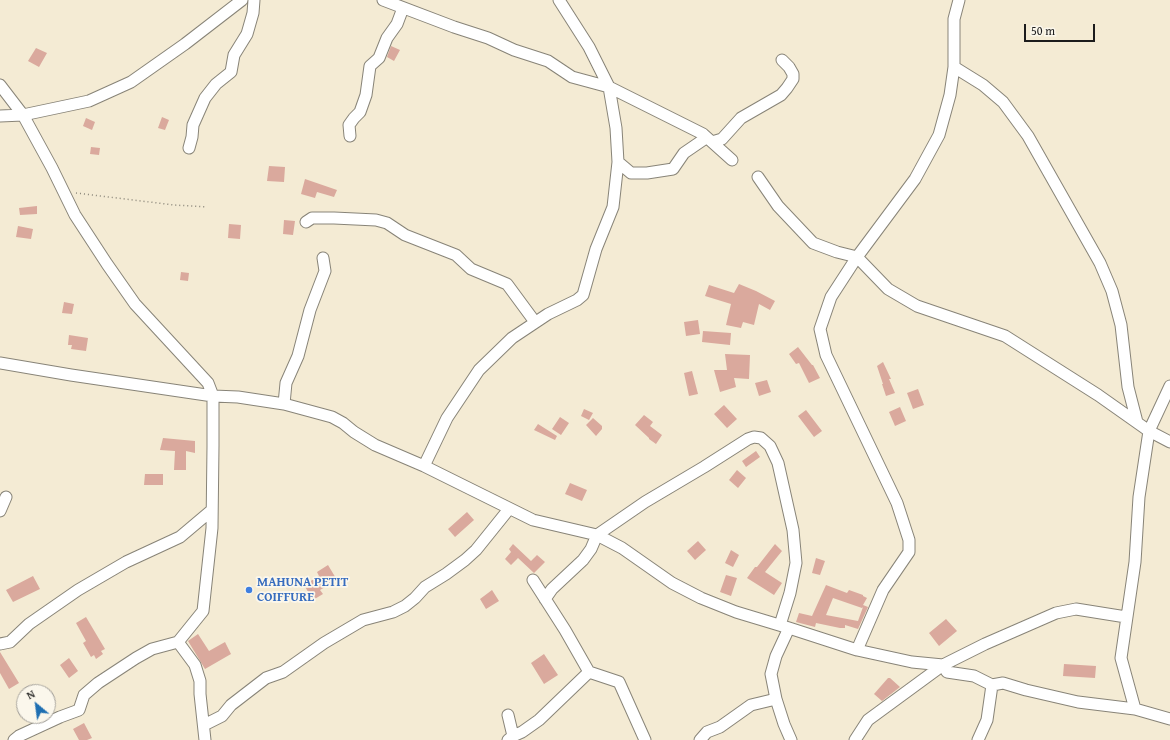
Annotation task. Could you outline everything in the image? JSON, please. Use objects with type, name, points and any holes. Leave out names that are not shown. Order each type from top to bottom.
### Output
[{"type":"street","points":[[0,116],[24,115],[89,101],[131,82],[185,44],[242,0]]},
{"type":"street","points":[[189,148],[193,125],[205,98],[216,84],[231,72],[234,55],[247,34],[254,0]]},
{"type":"street","points":[[384,0],[488,38],[514,50],[548,61],[572,77],[608,87],[703,134],[732,160]]},
{"type":"street","points":[[424,466],[447,418],[479,370],[512,338],[548,314],[577,300],[583,295],[596,249],[613,206],[618,162],[616,128],[608,87],[589,47],[559,0]]},
{"type":"street","points":[[857,650],[883,590],[909,552],[909,540],[897,503],[826,355],[820,329],[831,297],[857,257],[915,179],[939,135],[950,95],[954,67],[954,19],[959,0]]},
{"type":"street","points":[[350,136],[349,125],[360,112],[366,95],[370,66],[379,58],[404,8]]},
{"type":"street","points":[[712,142],[722,139],[742,118],[780,95],[787,88],[793,79],[793,74],[782,60]]},
{"type":"street","points":[[954,67],[983,85],[1003,102],[1028,136],[1100,263],[1112,291],[1121,324],[1128,387],[1137,422]]},
{"type":"street","points":[[0,85],[24,115],[75,215],[135,304],[208,383],[213,396],[212,528],[203,611],[178,642],[152,650],[136,658],[98,683],[84,695],[78,710],[19,736],[14,740]]},
{"type":"street","points":[[618,162],[631,173],[647,173],[673,169],[684,153],[703,140],[703,134]]},
{"type":"street","points":[[758,177],[778,206],[813,243],[837,252],[857,257],[888,289],[917,306],[1005,336],[1149,431],[1170,442]]},
{"type":"street","points":[[306,222],[312,218],[334,218],[376,220],[387,223],[405,235],[456,255],[471,269],[507,284],[535,322]]},
{"type":"street","points":[[284,404],[286,383],[298,356],[310,310],[325,271],[323,258]]},
{"type":"street","points":[[0,363],[71,376],[213,396],[238,397],[284,404],[332,418],[343,423],[375,445],[424,466],[533,520],[597,535],[622,548],[672,583],[701,598],[736,612],[857,650],[912,662],[942,665],[947,672],[974,676],[992,684],[1003,683],[1078,702],[1135,709],[1170,719]]},
{"type":"street","points":[[1135,709],[1121,658],[1135,562],[1139,497],[1149,431],[1170,386]]},
{"type":"street","points":[[545,599],[552,589],[583,560],[591,549],[597,535],[645,502],[748,439],[754,437],[761,438],[770,446],[778,463],[794,536],[796,562],[784,626],[771,674],[776,699],[791,740]]},
{"type":"street","points":[[0,511],[6,497]]},
{"type":"street","points":[[204,725],[222,716],[231,705],[266,678],[283,672],[324,643],[363,620],[393,612],[404,606],[415,598],[425,587],[446,574],[476,550],[509,508]]},
{"type":"street","points":[[0,644],[10,642],[29,624],[78,590],[126,562],[180,537],[212,510]]},
{"type":"street","points":[[533,580],[565,630],[589,672],[619,682],[646,740]]},
{"type":"street","points":[[855,740],[868,720],[942,665],[985,644],[1056,613],[1076,609],[1126,617]]},
{"type":"street","points":[[178,642],[195,665],[200,681],[206,740]]},
{"type":"street","points":[[508,715],[510,738],[522,732],[539,720],[589,672]]},
{"type":"street","points":[[978,740],[987,720],[992,684]]},
{"type":"street","points":[[700,740],[707,732],[720,727],[751,705],[776,699]]},
{"type":"path","points":[[64,192],[174,205],[207,207]]},
{"type":"building","points":[[391,46],[400,50],[394,61],[387,57]]},
{"type":"building","points":[[36,48],[47,53],[39,67],[28,61]]},
{"type":"building","points":[[162,117],[169,120],[165,130],[158,128]]},
{"type":"building","points":[[86,118],[95,122],[92,130],[83,126]]},
{"type":"building","points":[[91,147],[100,148],[99,155],[90,154]]},
{"type":"building","points":[[269,166],[285,167],[284,182],[267,181]]},
{"type":"building","points":[[305,179],[337,190],[334,197],[317,192],[315,198],[301,194]]},
{"type":"building","points":[[37,206],[37,214],[20,215],[19,208]]},
{"type":"building","points":[[284,220],[295,221],[293,235],[283,234]]},
{"type":"building","points":[[229,224],[241,225],[240,239],[228,238]]},
{"type":"building","points":[[18,226],[33,229],[31,239],[16,237]]},
{"type":"building","points":[[181,272],[189,273],[188,281],[180,280]]},
{"type":"building","points":[[739,284],[775,301],[770,310],[759,304],[754,325],[743,322],[741,328],[726,325],[731,304],[705,296],[709,285],[734,293]]},
{"type":"building","points":[[64,302],[74,304],[72,314],[62,313]]},
{"type":"building","points":[[698,320],[700,334],[686,336],[684,322]]},
{"type":"building","points":[[703,331],[731,333],[730,345],[702,342]]},
{"type":"building","points":[[69,335],[88,338],[86,351],[71,349],[72,345],[68,345]]},
{"type":"building","points":[[798,347],[813,365],[820,378],[809,383],[799,363],[796,364],[789,354]]},
{"type":"building","points":[[725,354],[750,355],[749,379],[734,378],[736,387],[720,392],[714,370],[727,370]]},
{"type":"building","points":[[883,362],[891,379],[889,379],[895,393],[886,396],[877,366]]},
{"type":"building","points":[[692,371],[698,394],[689,396],[684,373]]},
{"type":"building","points":[[767,380],[771,392],[759,396],[755,383]]},
{"type":"building","points":[[918,389],[924,405],[913,409],[907,393]]},
{"type":"building","points":[[724,405],[737,419],[727,428],[714,414]]},
{"type":"building","points":[[900,407],[906,421],[895,426],[889,412]]},
{"type":"building","points":[[584,409],[593,413],[589,420],[581,416]]},
{"type":"building","points":[[806,410],[822,431],[814,437],[798,416]]},
{"type":"building","points":[[644,415],[653,422],[650,426],[662,435],[656,444],[635,425]]},
{"type":"building","points":[[560,417],[569,423],[561,435],[552,429]]},
{"type":"building","points":[[593,418],[602,426],[602,429],[596,436],[586,425]]},
{"type":"building","points":[[538,424],[557,436],[555,440],[534,430]]},
{"type":"building","points":[[163,438],[195,441],[195,453],[186,451],[186,470],[174,470],[175,451],[160,450]]},
{"type":"building","points":[[756,451],[760,457],[746,467],[742,461]]},
{"type":"building","points":[[737,470],[746,478],[738,488],[729,480]]},
{"type":"building","points":[[145,474],[163,474],[163,485],[144,485]]},
{"type":"building","points":[[570,483],[587,490],[582,501],[565,494]]},
{"type":"building","points":[[467,512],[474,520],[455,537],[448,529]]},
{"type":"building","points":[[698,541],[706,550],[695,560],[687,551]]},
{"type":"building","points":[[513,544],[531,561],[537,555],[545,562],[534,573],[518,558],[511,565],[505,559],[511,552],[509,549]]},
{"type":"building","points":[[775,544],[782,551],[765,572],[782,583],[774,595],[747,578]]},
{"type":"building","points":[[731,550],[739,555],[733,567],[725,563]]},
{"type":"building","points":[[816,558],[825,561],[820,575],[812,573]]},
{"type":"building","points":[[328,565],[337,580],[320,590],[323,594],[313,600],[304,585],[319,576],[317,572]]},
{"type":"building","points":[[726,575],[737,578],[731,596],[720,592]]},
{"type":"building","points":[[33,576],[40,589],[13,602],[6,590]]},
{"type":"building","points":[[826,585],[847,593],[849,590],[867,598],[863,605],[868,607],[858,629],[845,625],[845,628],[840,628],[816,623],[815,627],[796,622],[799,613],[812,616]],"holes":[[[833,598],[862,608],[863,607],[858,621],[826,615]]]},
{"type":"building","points":[[492,590],[499,601],[486,609],[480,599]]},
{"type":"building","points":[[86,617],[105,649],[101,651],[103,654],[96,659],[94,655],[91,657],[83,643],[86,641],[76,623]]},
{"type":"building","points":[[946,619],[957,631],[939,646],[929,633]]},
{"type":"building","points":[[198,634],[209,651],[225,642],[231,654],[205,669],[188,641]]},
{"type":"building","points":[[0,652],[19,683],[9,689],[0,673]]},
{"type":"building","points":[[544,654],[558,675],[544,684],[531,663]]},
{"type":"building","points":[[69,658],[78,671],[69,678],[60,665]]},
{"type":"building","points":[[1064,664],[1096,666],[1095,678],[1063,676]]},
{"type":"building","points":[[888,678],[900,687],[882,701],[874,694]]},
{"type":"building","points":[[84,723],[92,738],[87,740],[79,740],[73,729]]},
{"type":"place","name":"MAHUNA PETIT COIFFURE","points":[[249,590]]}]
